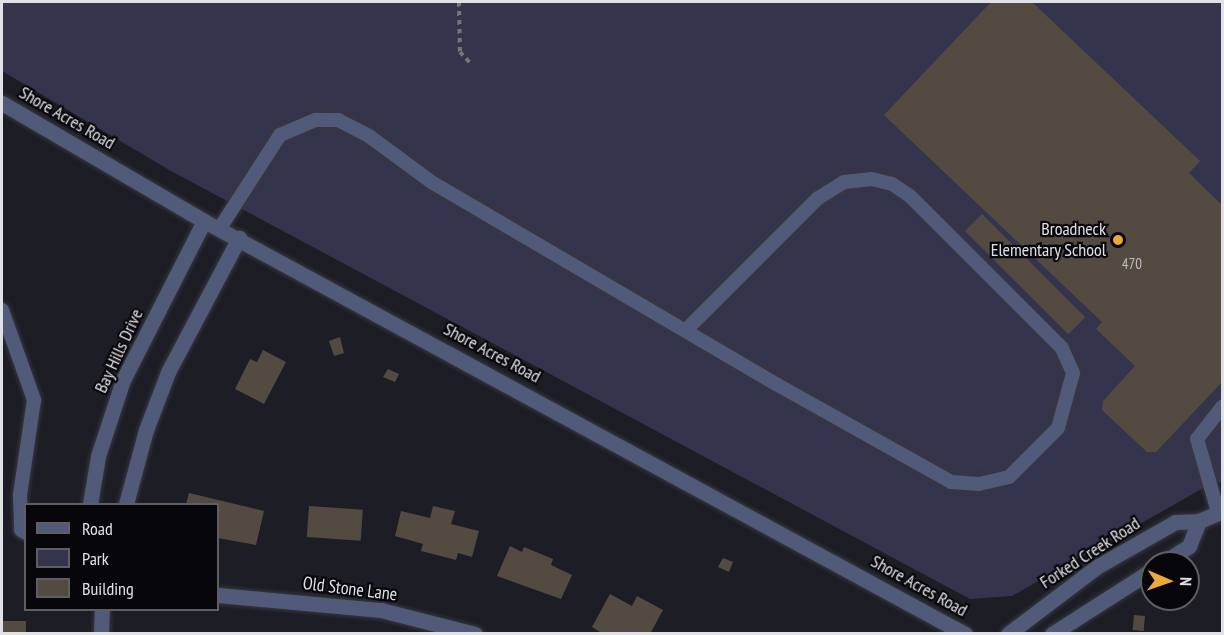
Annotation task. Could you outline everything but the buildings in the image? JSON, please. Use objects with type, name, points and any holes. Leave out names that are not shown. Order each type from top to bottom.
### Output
[{"type":"street","name":"Shore Acres Road","points":[[2,103],[204,221],[965,633]]},
{"type":"street","name":"Bay Hills Drive","points":[[90,503],[98,456],[123,380],[204,221]]},
{"type":"street","points":[[126,503],[146,430],[168,372],[239,238]]},
{"type":"street","name":"Forked Creek Road","points":[[1008,633],[1098,566],[1175,522],[1199,521],[1220,512]]},
{"type":"street","points":[[1181,551],[1189,546],[1199,521]]},
{"type":"street","points":[[1052,633],[1140,578]]},
{"type":"street","name":"Old Stone Lane","points":[[219,595],[381,610],[475,633]]},
{"type":"street","points":[[101,633],[102,611]]},
{"type":"lane","points":[[220,228],[280,135],[316,120],[338,120],[369,136],[433,183],[686,330],[951,482],[979,484],[1009,477],[1058,428],[1073,373],[1062,348],[910,196],[892,184],[872,179],[844,182],[818,198],[686,330]]},
{"type":"lane","points":[[2,310],[34,400],[20,495],[21,530],[24,532]]},
{"type":"lane","points":[[1220,512],[1197,439],[1222,407]]},
{"type":"path","points":[[459,2],[460,52],[472,65]]},
{"type":"green space","points":[[2,2],[1222,2],[1222,482],[1207,486],[1012,596],[970,599],[171,171],[2,71]]},
{"type":"place","name":"Broadneck Elementary School","points":[[1118,240]]}]
